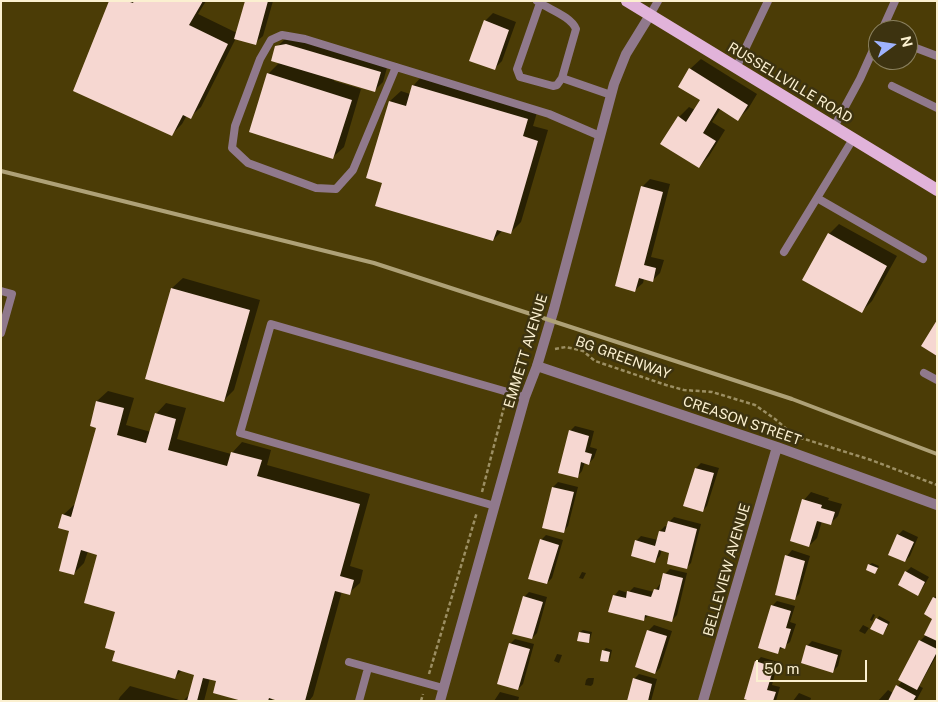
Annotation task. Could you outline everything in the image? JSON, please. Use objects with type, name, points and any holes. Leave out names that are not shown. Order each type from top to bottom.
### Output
[{"type":"main road","name":"RUSSELLVILLE ROAD","points":[[627,1],[937,190]]},
{"type":"street","name":"EMMETT AVENUE","points":[[440,701],[525,397],[537,366],[611,95],[626,54],[650,15]]},
{"type":"street","name":"CREASON STREET","points":[[537,366],[777,447],[937,505]]},
{"type":"street","name":"BELLEVIEW AVENUE","points":[[703,701],[777,447]]},
{"type":"lane","points":[[650,15],[658,1]]},
{"type":"lane","points":[[736,68],[768,1]]},
{"type":"lane","points":[[886,20],[895,1]]},
{"type":"lane","points":[[539,2],[569,20],[576,29],[562,78],[557,85],[548,86],[520,77],[518,74],[518,64],[539,2]]},
{"type":"lane","points":[[396,66],[353,170],[336,189],[316,188],[248,163],[232,148],[235,126],[260,59],[271,40],[282,35],[305,39],[396,66],[549,114],[600,136]]},
{"type":"lane","points":[[918,49],[937,56]]},
{"type":"lane","points":[[834,127],[868,61]]},
{"type":"lane","points":[[562,78],[611,95]]},
{"type":"lane","points":[[892,86],[937,108]]},
{"type":"lane","points":[[784,252],[853,139]]},
{"type":"lane","points":[[817,198],[923,259]]},
{"type":"lane","points":[[1,291],[12,294],[1,333]]},
{"type":"lane","points":[[496,506],[240,433],[271,324],[525,397]]},
{"type":"lane","points":[[924,373],[937,380]]},
{"type":"lane","points":[[349,662],[443,688]]},
{"type":"lane","points":[[359,701],[368,668]]},
{"type":"path","name":"BG GREENWAY","points":[[420,701],[480,501],[518,358],[527,354],[566,347],[583,351],[595,361],[666,385],[684,390],[712,392],[755,405],[776,419],[795,436],[871,460],[937,485]]},
{"type":"building","points":[[109,1],[133,3],[134,1],[203,1],[189,25],[228,44],[191,119],[183,115],[172,136],[73,91]]},
{"type":"building","points":[[245,1],[268,1],[256,45],[234,39]]},
{"type":"building","points":[[484,20],[509,30],[495,70],[469,61]]},
{"type":"building","points":[[286,44],[381,72],[375,92],[271,61],[275,46]]},
{"type":"building","points":[[689,68],[748,105],[738,121],[718,108],[703,133],[716,141],[699,168],[660,144],[678,116],[686,122],[700,100],[678,87]]},
{"type":"building","points":[[267,73],[352,100],[333,159],[249,132]]},
{"type":"building","points":[[412,85],[528,119],[523,136],[538,141],[511,234],[497,230],[493,241],[375,206],[382,183],[366,178],[389,101],[406,106]]},
{"type":"building","points":[[641,186],[663,192],[644,265],[656,268],[653,282],[639,278],[635,292],[615,286]]},
{"type":"building","points":[[828,233],[887,266],[862,313],[802,280]]},
{"type":"building","points":[[171,288],[250,310],[224,402],[145,379]]},
{"type":"building","points":[[937,320],[937,356],[921,346]]},
{"type":"building","points":[[96,401],[124,408],[117,435],[146,443],[155,413],[176,419],[168,450],[227,466],[231,452],[262,460],[257,476],[360,504],[340,576],[354,580],[350,595],[335,591],[305,701],[278,701],[269,698],[268,701],[242,701],[213,693],[216,681],[203,678],[197,701],[187,701],[194,675],[178,670],[175,679],[112,661],[115,651],[105,648],[115,612],[84,603],[97,555],[81,550],[74,575],[59,571],[69,531],[58,528],[62,514],[71,517],[96,428],[90,426]]},
{"type":"building","points":[[569,430],[589,436],[585,452],[592,454],[589,465],[581,462],[578,478],[558,473]]},
{"type":"building","points":[[695,468],[714,473],[703,512],[683,506]]},
{"type":"building","points":[[552,487],[574,492],[564,533],[542,528]]},
{"type":"building","points":[[802,499],[822,505],[821,508],[835,512],[831,525],[817,521],[809,547],[790,541]]},
{"type":"building","points":[[668,521],[697,529],[687,569],[667,564],[669,553],[659,550],[655,563],[631,556],[635,540],[655,546],[659,531],[665,532]]},
{"type":"building","points":[[897,534],[914,542],[905,562],[888,555]]},
{"type":"building","points":[[540,539],[559,545],[547,584],[528,579]]},
{"type":"building","points":[[785,555],[805,561],[795,600],[775,595]]},
{"type":"building","points":[[868,564],[878,568],[875,574],[866,570]]},
{"type":"building","points":[[905,571],[925,582],[918,596],[898,585]]},
{"type":"building","points":[[663,573],[683,578],[672,622],[645,615],[644,621],[608,612],[613,595],[626,598],[627,591],[651,597],[654,589],[659,590]]},
{"type":"building","points":[[523,596],[543,602],[532,639],[512,634]]},
{"type":"building","points":[[933,597],[937,599],[937,641],[924,635],[932,619],[924,614]]},
{"type":"building","points":[[771,605],[791,611],[786,628],[791,629],[785,649],[780,647],[778,654],[758,648]]},
{"type":"building","points":[[876,618],[888,624],[883,635],[870,629]]},
{"type":"building","points":[[647,630],[667,636],[655,674],[635,667]]},
{"type":"building","points":[[579,632],[590,634],[589,643],[577,641]]},
{"type":"building","points":[[919,640],[937,649],[937,652],[917,690],[898,680]]},
{"type":"building","points":[[509,643],[530,649],[518,690],[497,684]]},
{"type":"building","points":[[806,645],[838,655],[833,673],[801,663]]},
{"type":"building","points":[[602,650],[610,652],[608,662],[600,661]]},
{"type":"building","points":[[755,661],[774,667],[767,690],[776,692],[773,701],[750,701],[744,699]]},
{"type":"building","points":[[633,678],[652,684],[648,701],[627,701]]},
{"type":"building","points":[[896,685],[916,696],[913,701],[888,701]]},
{"type":"railway","points":[[1,171],[374,263],[792,399],[937,454]]}]
